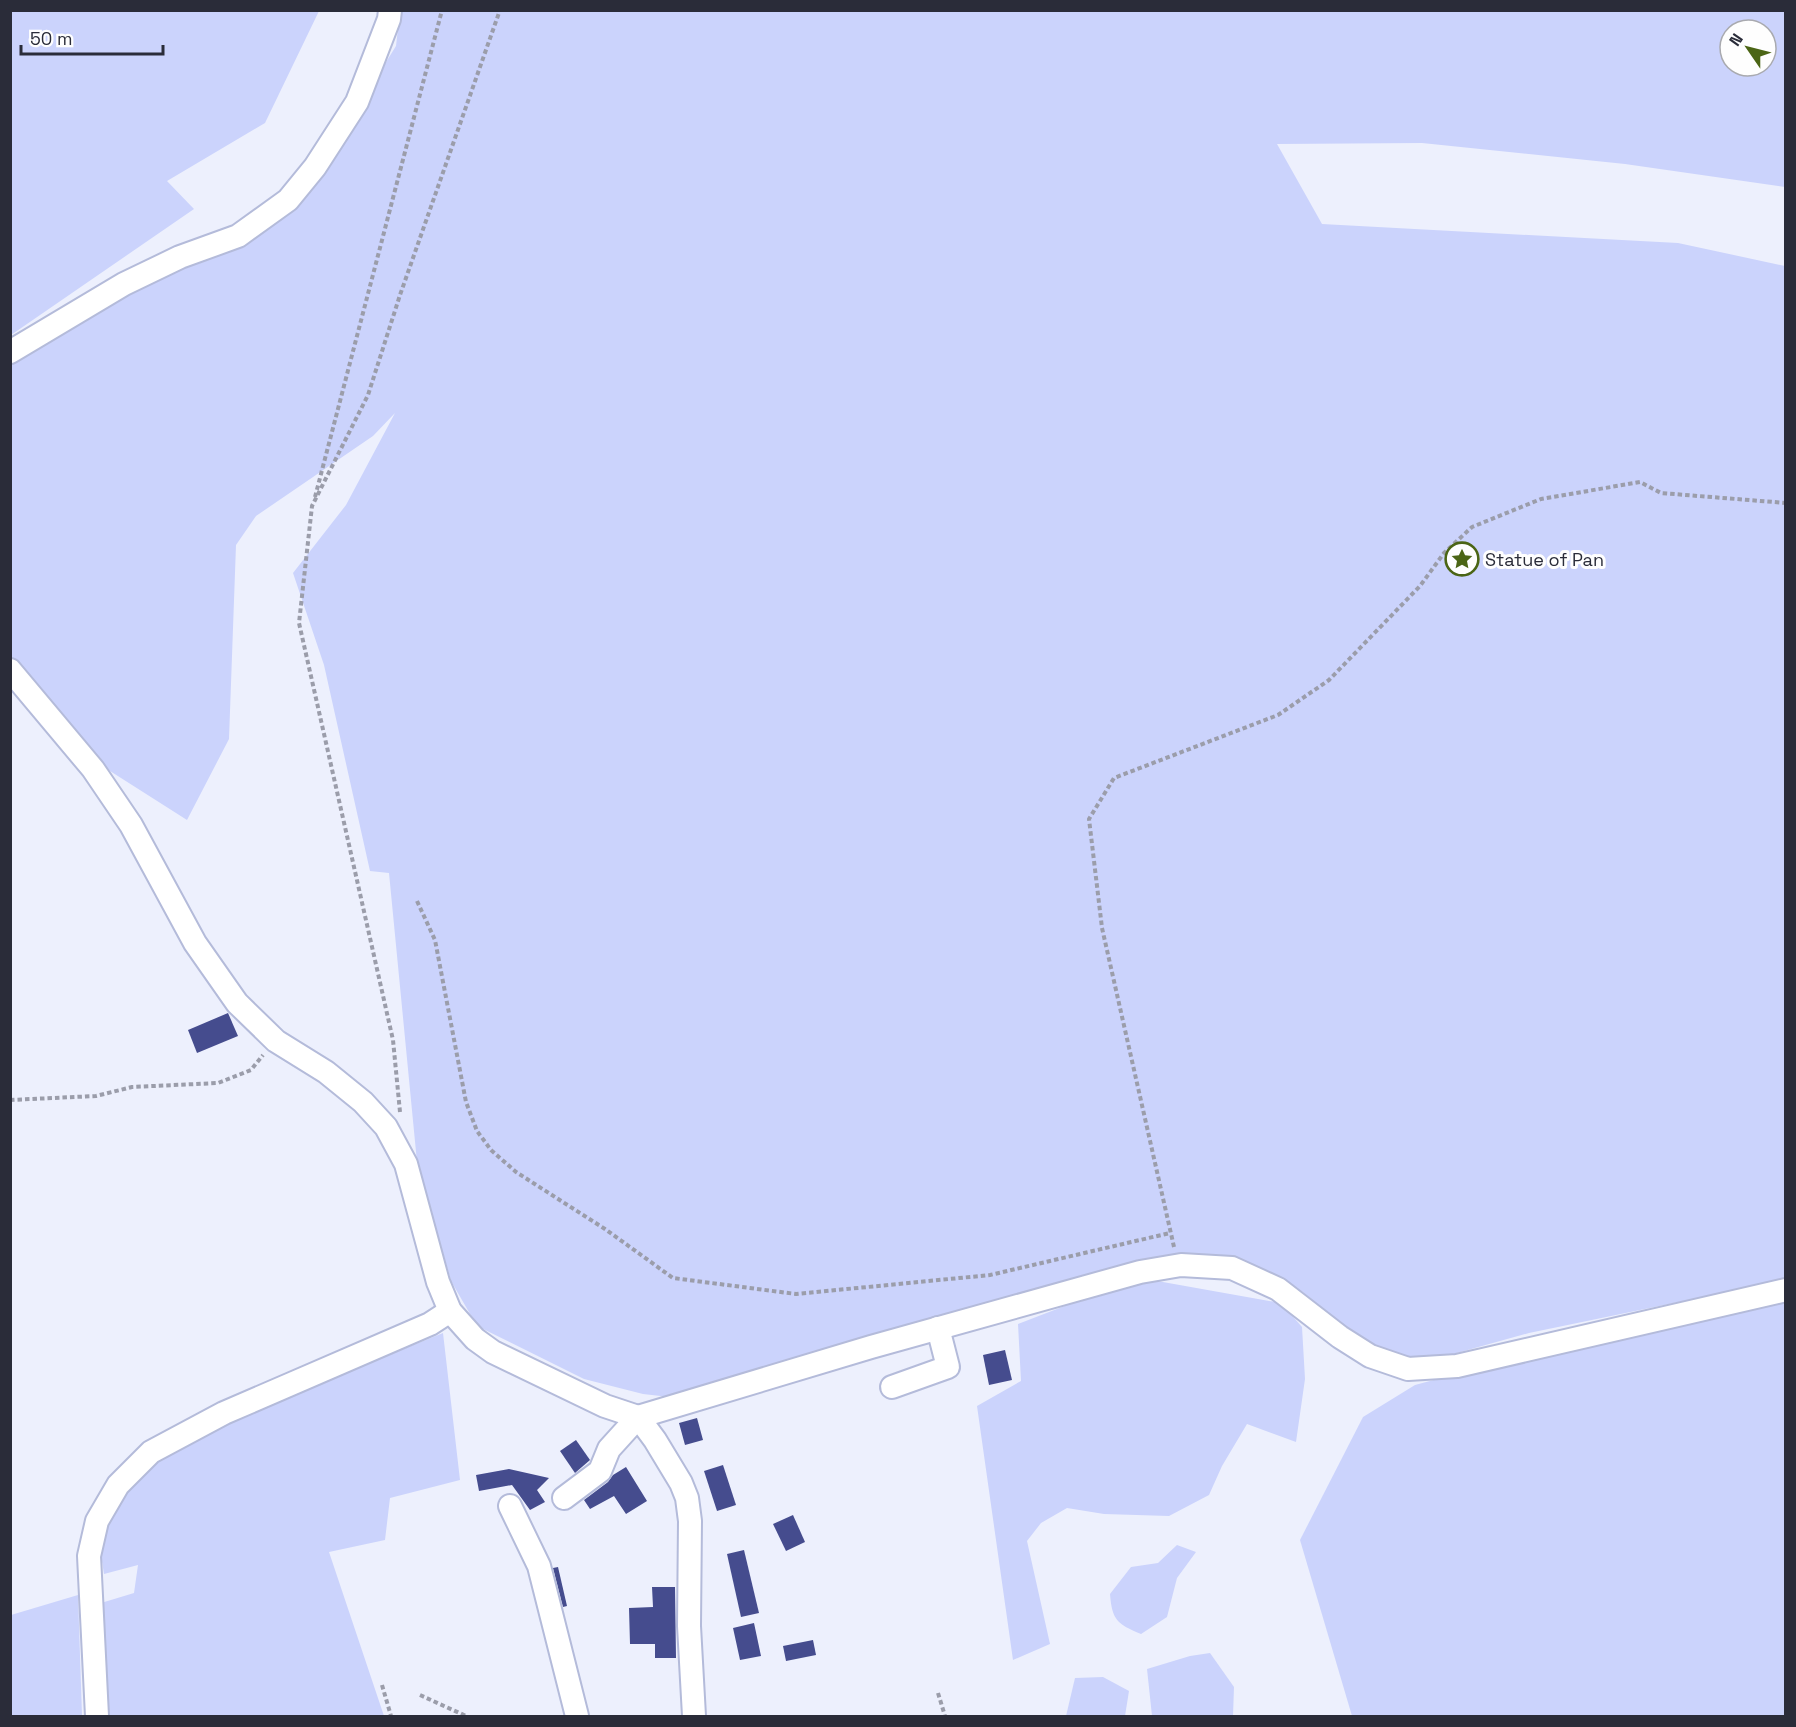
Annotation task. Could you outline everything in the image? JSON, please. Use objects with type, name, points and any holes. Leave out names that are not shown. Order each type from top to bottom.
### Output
[{"type":"street","points":[[10,352],[124,284],[180,257],[238,236],[288,200],[315,167],[357,102],[389,19],[390,10]]},
{"type":"street","points":[[10,670],[93,769],[131,825],[195,943],[237,1004],[276,1041],[326,1072],[363,1102],[386,1127],[406,1164],[438,1282],[450,1311],[475,1339],[493,1352],[605,1406],[638,1417],[660,1449],[681,1483],[687,1498],[690,1521],[689,1626],[694,1716]]},
{"type":"street","points":[[564,1498],[600,1471],[609,1449],[638,1417],[939,1328],[1140,1272],[1181,1265],[1232,1268],[1278,1289],[1340,1337],[1370,1356],[1408,1369],[1457,1366],[1785,1290]]},
{"type":"street","points":[[97,1716],[89,1556],[97,1521],[118,1485],[151,1452],[224,1413],[430,1324],[450,1311]]},
{"type":"street","points":[[892,1387],[948,1367],[939,1328]]},
{"type":"street","points":[[510,1506],[538,1566],[577,1716]]},
{"type":"path","points":[[401,1117],[393,1040],[299,623],[312,506],[442,10]]},
{"type":"path","points":[[312,506],[368,395],[404,284],[500,10]]},
{"type":"path","points":[[1181,1265],[1170,1233],[1102,928],[1089,819],[1113,778],[1278,715],[1329,680],[1420,586],[1444,553],[1472,527],[1541,499],[1640,482],[1661,493],[1785,503]]},
{"type":"path","points":[[417,901],[435,940],[466,1102],[477,1131],[491,1150],[516,1172],[604,1229],[673,1278],[796,1294],[990,1275],[1170,1233]]},
{"type":"path","points":[[10,1100],[96,1096],[132,1088],[218,1083],[251,1070],[276,1041]]},
{"type":"path","points":[[382,1685],[391,1716]]},
{"type":"path","points":[[938,1694],[945,1716]]},
{"type":"path","points":[[420,1695],[466,1716]]},
{"type":"shaded area","points":[[11,10],[319,11],[265,123],[167,181],[194,209],[11,335]]},
{"type":"shaded area","points":[[400,11],[1785,11],[1785,187],[1625,164],[1422,143],[1277,144],[1322,224],[1678,243],[1785,266],[1785,1280],[1529,1333],[1421,1363],[1376,1350],[1335,1320],[1303,1292],[1248,1264],[1187,1255],[678,1398],[643,1394],[584,1379],[477,1326],[451,1281],[417,1162],[389,873],[370,871],[324,665],[293,573],[346,505],[395,413],[373,436],[256,516],[236,545],[229,739],[187,820],[110,771],[11,657],[10,358],[303,196],[396,46]]},
{"type":"shaded area","points":[[1146,1279],[1281,1303],[1302,1327],[1305,1379],[1296,1442],[1247,1424],[1222,1466],[1209,1495],[1169,1516],[1104,1514],[1067,1508],[1041,1523],[1027,1541],[1050,1644],[1013,1660],[977,1406],[1021,1381],[1018,1324],[1101,1292]]},
{"type":"shaded area","points":[[1785,1301],[1785,1716],[1352,1716],[1300,1540],[1363,1417],[1415,1385],[1501,1362]]},
{"type":"shaded area","points":[[443,1333],[460,1480],[390,1498],[385,1540],[329,1552],[384,1716],[105,1716],[101,1603],[134,1593],[138,1565],[104,1574],[97,1531],[113,1500],[146,1468],[204,1430]]},
{"type":"shaded area","points":[[1177,1545],[1196,1552],[1177,1578],[1167,1617],[1141,1634],[1121,1624],[1112,1610],[1110,1594],[1131,1567],[1158,1563]]},
{"type":"shaded area","points":[[78,1595],[82,1716],[11,1716],[11,1615]]},
{"type":"shaded area","points":[[1210,1653],[1234,1687],[1233,1716],[1152,1716],[1147,1669],[1190,1656]]},
{"type":"shaded area","points":[[1103,1677],[1129,1691],[1125,1716],[1066,1716],[1075,1678]]},
{"type":"building","points":[[228,1013],[238,1036],[197,1053],[188,1030]]},
{"type":"building","points":[[1005,1350],[1012,1380],[989,1385],[983,1355]]},
{"type":"building","points":[[697,1418],[703,1440],[685,1445],[679,1423]]},
{"type":"building","points":[[576,1440],[590,1460],[575,1473],[560,1451]]},
{"type":"building","points":[[723,1465],[736,1505],[717,1511],[704,1471]]},
{"type":"building","points":[[626,1467],[647,1501],[626,1514],[614,1496],[590,1509],[584,1500]]},
{"type":"building","points":[[509,1469],[549,1478],[537,1490],[545,1502],[530,1510],[512,1485],[479,1491],[476,1475]]},
{"type":"building","points":[[793,1515],[805,1542],[786,1551],[773,1524]]},
{"type":"building","points":[[744,1550],[759,1613],[741,1617],[727,1554]]},
{"type":"building","points":[[558,1567],[567,1606],[563,1607],[553,1568]]},
{"type":"building","points":[[652,1587],[675,1587],[676,1658],[655,1658],[655,1644],[630,1644],[629,1608],[653,1607]]},
{"type":"building","points":[[754,1623],[761,1656],[740,1660],[733,1628]]},
{"type":"building","points":[[813,1640],[816,1655],[786,1661],[783,1646]]},
{"type":"place","name":"Statue of Pan","points":[[1462,559]]}]
